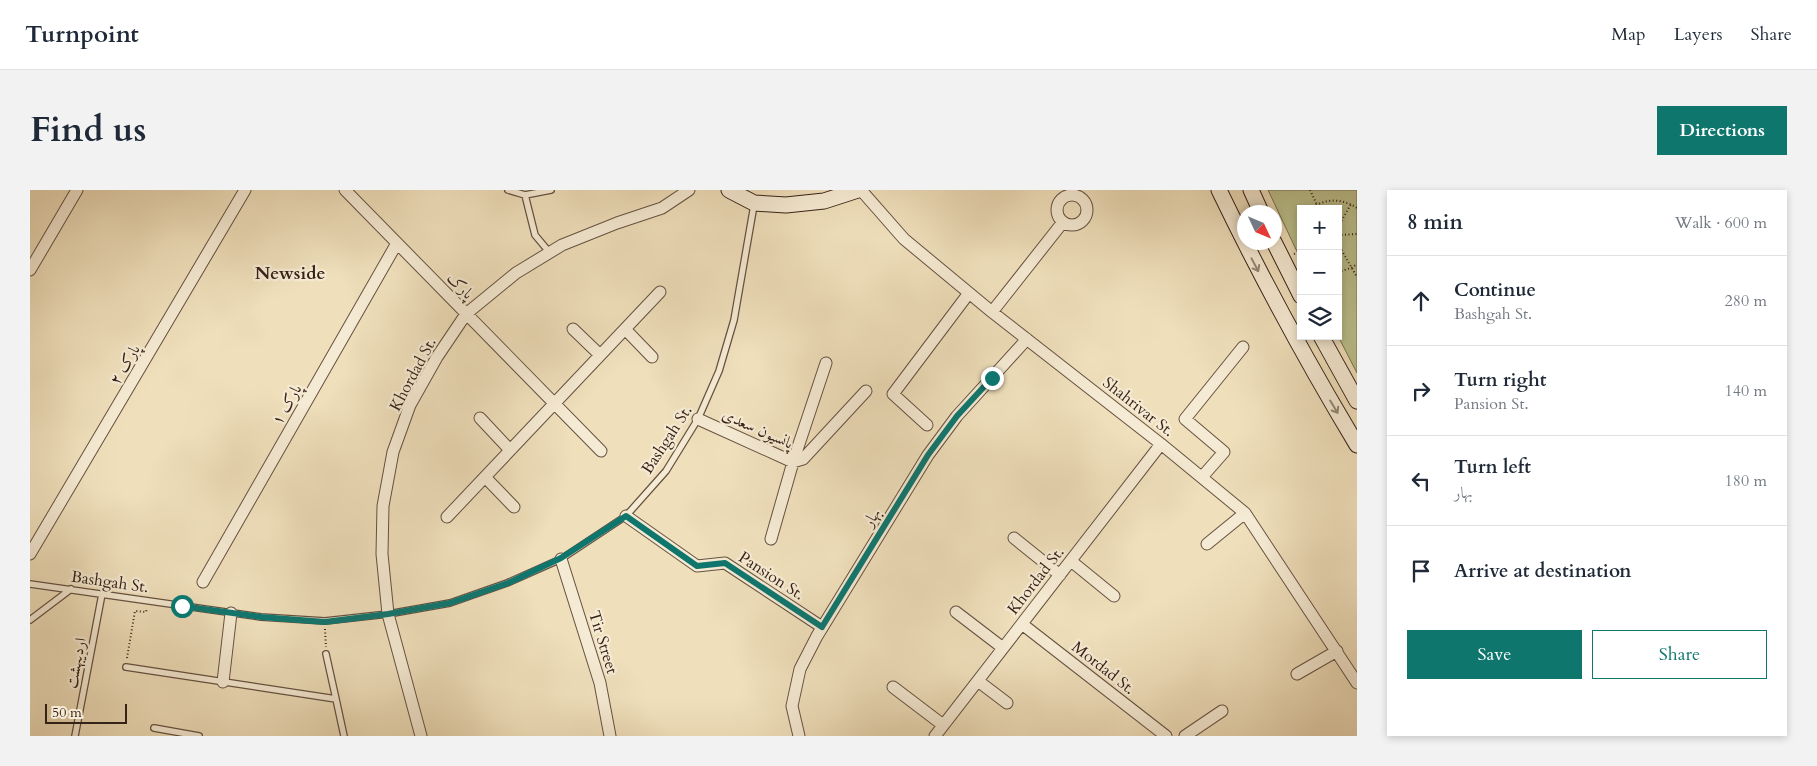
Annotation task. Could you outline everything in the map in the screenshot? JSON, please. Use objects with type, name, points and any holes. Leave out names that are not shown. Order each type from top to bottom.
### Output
[{"type":"main road","points":[[729,190],[754,203],[786,205],[824,201],[860,190]]},
{"type":"main road","points":[[1219,190],[1260,274],[1357,444]]},
{"type":"main road","points":[[1251,190],[1258,205]]},
{"type":"main road","points":[[1278,250],[1300,295]]},
{"type":"main road","points":[[1323,340],[1357,401]]},
{"type":"street","points":[[30,270],[77,190]]},
{"type":"street","name":"پارک ۲","points":[[30,554],[245,190]]},
{"type":"street","name":"پارک","points":[[345,190],[601,452]]},
{"type":"street","name":"Khordad St.","points":[[421,736],[388,614],[382,554],[383,506],[393,452],[410,405],[437,357],[466,314],[516,273],[562,245],[617,223],[662,208],[689,190]]},
{"type":"street","name":"Shahrivar St.","points":[[860,190],[904,239],[992,312],[1162,444],[1245,513],[1357,683]]},
{"type":"street","points":[[1070,195],[1080,198],[1085,196],[1087,210],[1084,219],[1072,225],[1063,222],[1057,209],[1062,200],[1070,195]]},
{"type":"street","points":[[992,312],[1063,222]]},
{"type":"street","name":"پارک ۱","points":[[202,582],[397,243]]},
{"type":"street","points":[[448,517],[660,292]]},
{"type":"street","points":[[927,425],[893,394],[969,293]]},
{"type":"street","points":[[573,329],[600,355]]},
{"type":"street","points":[[625,329],[652,357]]},
{"type":"street","name":"بهار","points":[[799,736],[792,706],[800,669],[822,627],[928,455],[957,416],[1027,339]]},
{"type":"street","points":[[1202,477],[1224,452],[1186,419],[1243,347]]},
{"type":"street","points":[[771,539],[793,462],[826,363]]},
{"type":"street","name":"پانسیون سعدی","points":[[698,420],[793,462],[803,459],[866,391]]},
{"type":"street","points":[[480,418],[510,450]]},
{"type":"street","name":"Khordad St.","points":[[935,736],[1162,444]]},
{"type":"street","points":[[485,477],[514,507]]},
{"type":"street","points":[[1207,544],[1245,513]]},
{"type":"street","name":"Pansion St.","points":[[626,516],[697,566],[725,563],[822,627]]},
{"type":"street","points":[[1014,538],[1060,575]]},
{"type":"street","name":"Tir Street","points":[[561,558],[600,683],[610,736]]},
{"type":"street","points":[[1071,561],[1114,596]]},
{"type":"street","points":[[956,612],[1004,648]]},
{"type":"street","points":[[223,682],[231,613]]},
{"type":"street","name":"Mordad St.","points":[[1022,624],[1166,736]]},
{"type":"street","points":[[1297,674],[1337,651]]},
{"type":"street","points":[[978,681],[1008,703]]},
{"type":"street","points":[[893,687],[943,725]]},
{"type":"street","points":[[1185,736],[1222,711]]},
{"type":"lane","points":[[508,190],[525,194],[551,190]]},
{"type":"lane","points":[[525,194],[535,235],[550,253]]},
{"type":"lane","name":"Bashgah St.","points":[[30,584],[261,617],[325,622],[388,614],[450,603],[508,583],[561,558],[626,516],[666,471],[698,420],[720,371],[734,320],[754,203]]},
{"type":"lane","points":[[30,620],[71,590]]},
{"type":"lane","name":"اردیبهشت","points":[[76,736],[102,594]]},
{"type":"lane","points":[[326,654],[344,736]]},
{"type":"lane","points":[[126,667],[336,699]]},
{"type":"lane","points":[[154,728],[198,736]]},
{"type":"path","points":[[1310,190],[1316,204],[1328,200],[1340,200],[1357,208]]},
{"type":"path","points":[[1342,220],[1351,204]]},
{"type":"path","points":[[1342,235],[1357,234]]},
{"type":"path","points":[[1342,250],[1357,278]]},
{"type":"path","points":[[1342,271],[1352,268],[1357,264]]},
{"type":"path","points":[[126,667],[135,611],[146,612],[148,601]]},
{"type":"path","points":[[325,622],[326,654]]},
{"type":"green space","points":[[1268,190],[1357,190],[1357,373],[1340,340],[1342,340],[1342,205],[1297,205],[1297,252],[1282,220],[1282,205],[1275,205]]},
{"type":"district","name":"Newside","points":[[290,273]]},
{"type":"route","points":[[182,606],[261,617],[325,622],[388,614],[450,603],[508,583],[561,558],[626,516],[697,566],[725,563],[822,627],[928,455],[957,416],[992,378]]}]
